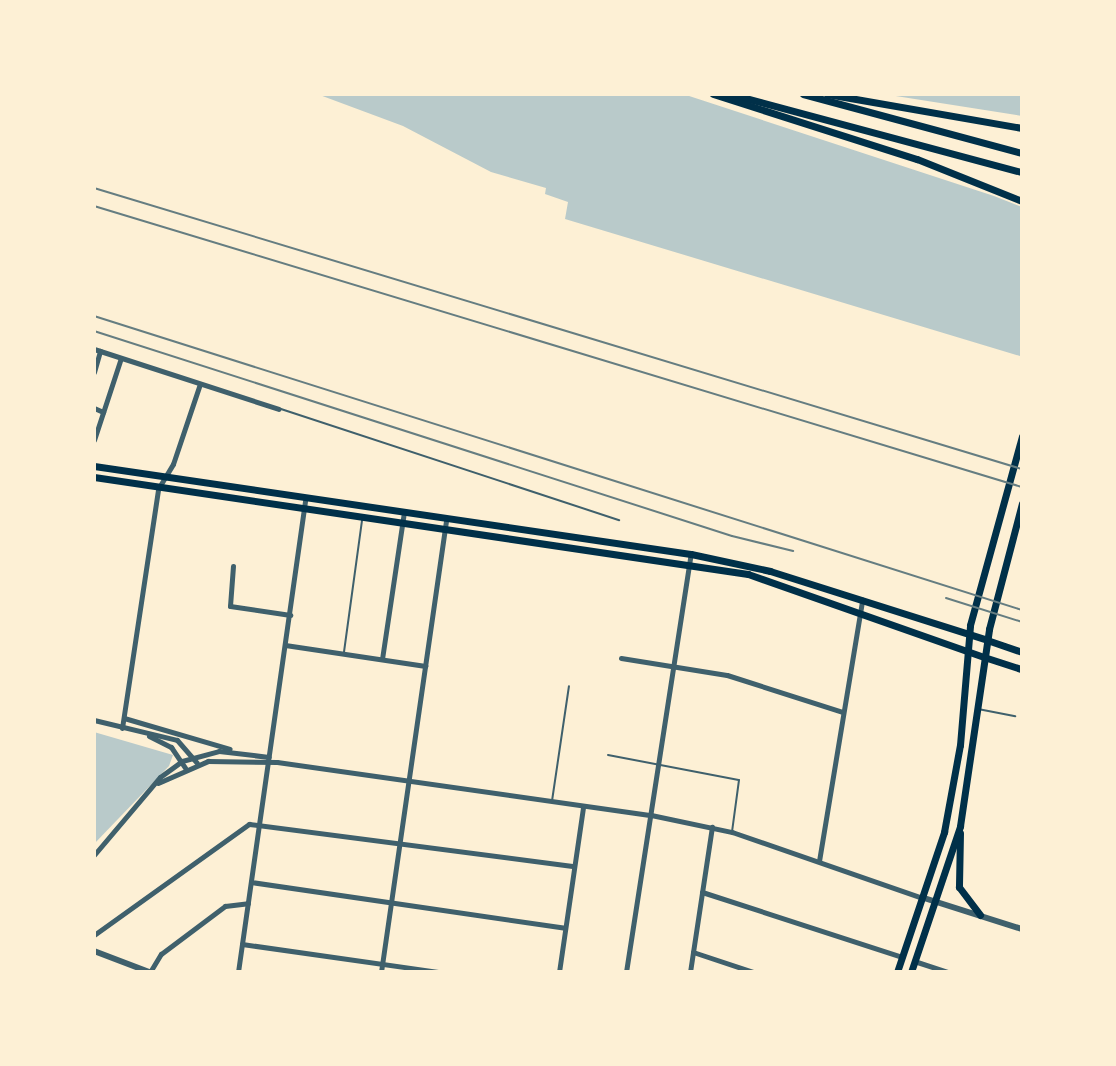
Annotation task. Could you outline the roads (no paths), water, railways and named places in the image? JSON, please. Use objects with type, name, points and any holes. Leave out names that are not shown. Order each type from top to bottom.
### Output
[{"type":"main road","points":[[713,94],[917,159],[1022,201]]},
{"type":"main road","points":[[730,94],[1022,172]]},
{"type":"main road","points":[[803,94],[1022,153]]},
{"type":"main road","points":[[827,94],[1022,128]]},
{"type":"main road","points":[[897,972],[924,898],[953,788],[968,635],[1022,436]]},
{"type":"main road","points":[[94,466],[691,554],[770,571],[1022,652]]},
{"type":"main road","points":[[94,477],[303,511],[757,576],[1022,669]]},
{"type":"main road","points":[[241,501],[243,489]]},
{"type":"main road","points":[[980,915],[959,887],[960,826],[989,629],[1022,503]]},
{"type":"main road","points":[[911,972],[960,826]]},
{"type":"street","points":[[94,372],[97,350],[279,409]]},
{"type":"street","points":[[94,440],[121,358]]},
{"type":"street","points":[[122,728],[158,489],[173,464],[200,384]]},
{"type":"street","points":[[94,408],[103,412]]},
{"type":"street","points":[[238,972],[305,499]]},
{"type":"street","points":[[382,659],[404,512]]},
{"type":"street","points":[[381,972],[446,519]]},
{"type":"street","points":[[626,972],[691,554]]},
{"type":"street","points":[[233,566],[230,606],[290,615]]},
{"type":"street","points":[[819,861],[862,600]]},
{"type":"street","points":[[285,645],[425,666]]},
{"type":"street","points":[[621,658],[727,675],[842,712]]},
{"type":"street","points":[[124,718],[277,762],[713,826],[1022,929]]},
{"type":"street","points":[[94,720],[146,735],[177,740],[197,763]]},
{"type":"street","points":[[146,735],[171,747],[185,768]]},
{"type":"street","points":[[94,855],[158,783],[182,761],[193,755],[234,751]]},
{"type":"street","points":[[158,783],[197,763],[232,759],[268,760]]},
{"type":"street","points":[[559,972],[583,807]]},
{"type":"street","points":[[94,935],[242,826],[259,823],[572,866]]},
{"type":"street","points":[[690,972],[713,826]]},
{"type":"street","points":[[251,882],[565,928]]},
{"type":"street","points":[[702,892],[902,957]]},
{"type":"street","points":[[94,951],[150,972],[161,954],[225,906],[248,903]]},
{"type":"street","points":[[242,944],[438,972]]},
{"type":"street","points":[[693,952],[753,972]]},
{"type":"street","points":[[914,961],[947,972]]},
{"type":"lane","points":[[279,409],[619,520]]},
{"type":"lane","points":[[344,653],[362,519]]},
{"type":"lane","points":[[552,802],[569,686]]},
{"type":"lane","points":[[977,709],[1015,716]]},
{"type":"lane","points":[[608,755],[740,781],[732,832]]},
{"type":"railway","points":[[94,188],[1022,469]]},
{"type":"railway","points":[[94,206],[1022,487]]},
{"type":"railway","points":[[94,316],[1022,610]]},
{"type":"railway","points":[[94,331],[732,536],[793,551]]},
{"type":"railway","points":[[946,598],[1022,622]]}]
